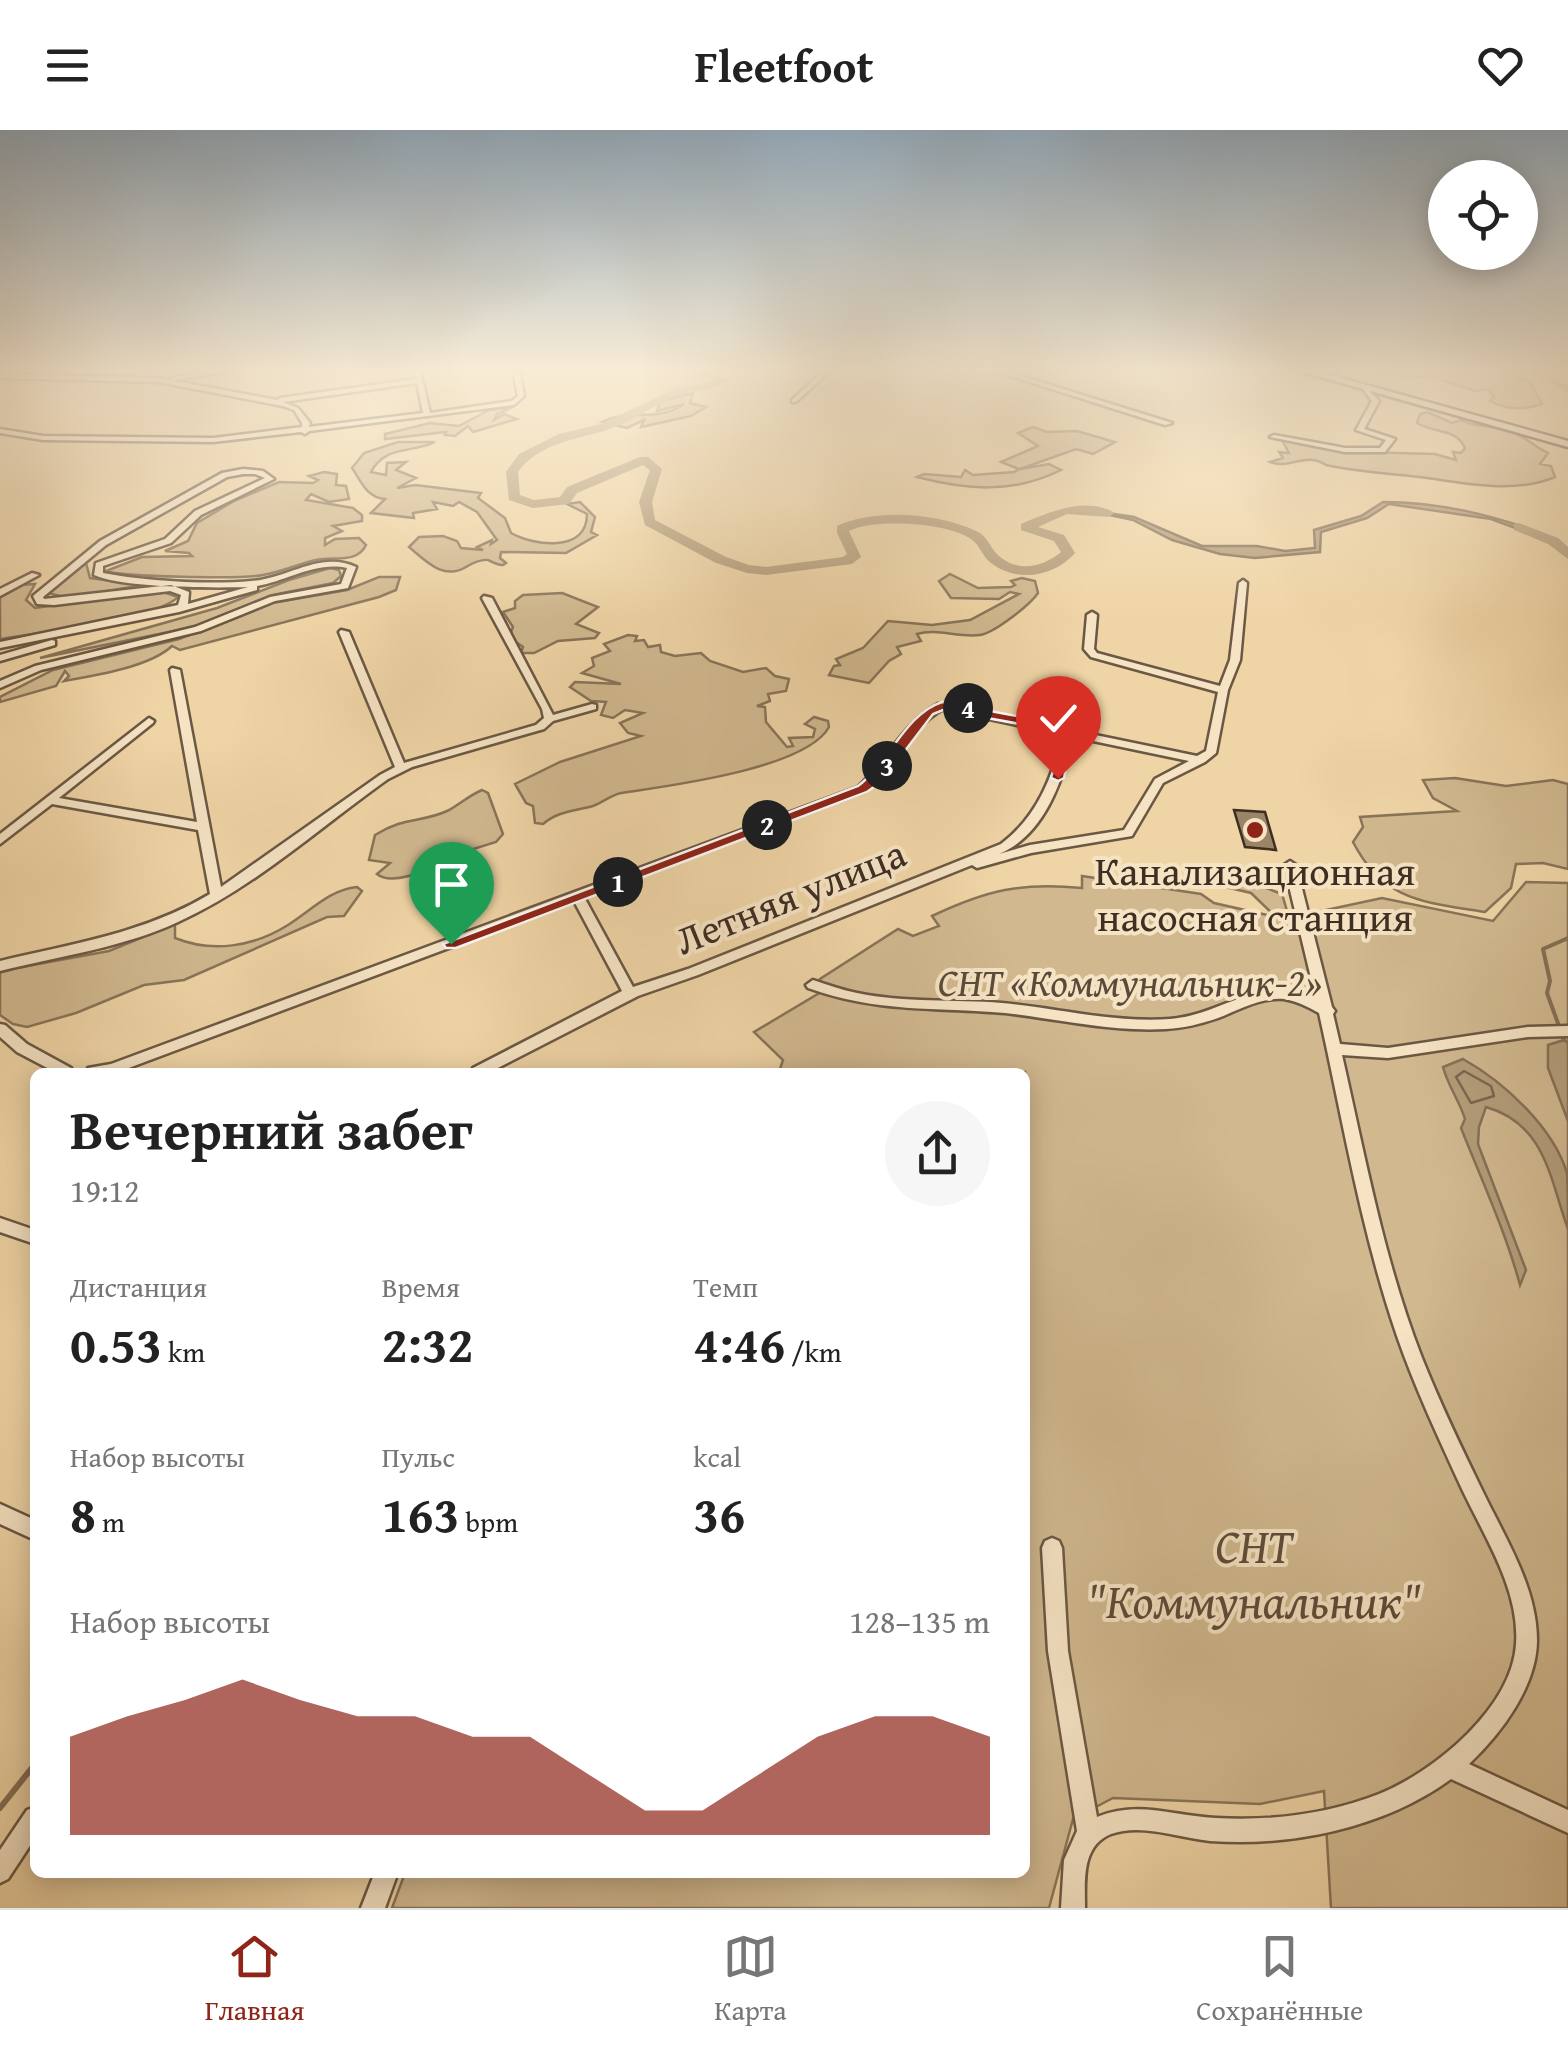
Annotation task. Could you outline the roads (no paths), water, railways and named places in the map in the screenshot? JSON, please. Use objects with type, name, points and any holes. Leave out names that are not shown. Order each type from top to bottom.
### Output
[{"type":"street","points":[[0,658],[169,616],[182,608],[186,594],[162,587],[54,602],[38,600],[47,586],[87,554],[225,475],[253,471],[270,479],[198,513],[168,541],[100,566],[78,562]]},
{"type":"street","points":[[87,554],[111,560]]},
{"type":"street","points":[[0,645],[224,599],[325,564],[338,562],[352,567],[345,586],[273,599],[198,629],[38,668],[0,685]]},
{"type":"street","points":[[100,566],[98,575],[106,578],[234,584],[274,580]]},
{"type":"street","points":[[0,593],[35,575]]},
{"type":"street","points":[[950,867],[1128,833],[1159,780],[1211,753],[1223,690],[1236,660],[1243,583]]},
{"type":"street","points":[[486,598],[549,719]]},
{"type":"street","points":[[1092,615],[1089,649],[1094,655],[1223,690]]},
{"type":"street","points":[[63,640],[103,625]]},
{"type":"street","points":[[344,632],[401,768]]},
{"type":"street","points":[[175,670],[216,894]]},
{"type":"street","points":[[104,1068],[578,897],[862,789],[878,778],[929,711],[957,706],[1202,760]]},
{"type":"street","points":[[0,966],[142,932],[216,894],[401,768],[540,727],[549,719],[592,707]]},
{"type":"street","points":[[0,840],[149,722]]},
{"type":"street","name":"Летняя улица","points":[[486,1068],[630,994],[1006,846],[1018,838],[1054,790],[1070,730]]},
{"type":"street","points":[[50,800],[202,828]]},
{"type":"street","points":[[1072,1908],[1079,1849],[1089,1835],[1118,1821],[1154,1819],[1200,1828],[1280,1828],[1372,1809],[1453,1768],[1490,1730],[1522,1674],[1528,1640],[1518,1596],[1421,1380],[1398,1312],[1290,865]]},
{"type":"street","points":[[578,897],[630,994]]},
{"type":"street","points":[[813,986],[869,1003],[996,1008],[1166,1024],[1220,1013],[1263,994],[1298,996],[1328,1011]]},
{"type":"street","points":[[0,1029],[22,1048],[59,1068]]},
{"type":"street","points":[[1336,1049],[1388,1053],[1528,1032],[1568,1031]]},
{"type":"street","points":[[0,1225],[30,1235]]},
{"type":"street","points":[[0,1514],[30,1528]]},
{"type":"street","points":[[1052,1548],[1058,1652],[1089,1835]]},
{"type":"street","points":[[1453,1768],[1568,1822]]},
{"type":"street","points":[[0,1871],[30,1826]]},
{"type":"street","points":[[373,1908],[385,1878]]},
{"type":"water","points":[[1383,502],[1466,511],[1547,536],[1542,538],[1491,519],[1389,504],[1367,518],[1321,532],[1320,552],[1255,558],[1220,554],[1172,540],[1133,520],[1081,509],[1134,517],[1202,546],[1257,546],[1285,551],[1315,548],[1314,530],[1361,516]]},
{"type":"water","points":[[1564,1040],[1568,1043],[1568,1121],[1548,1068],[1548,1045]]},
{"type":"water","points":[[1463,1059],[1525,1107],[1551,1139],[1567,1173],[1568,1229],[1550,1173],[1534,1140],[1506,1115],[1486,1107],[1478,1144],[1526,1270],[1520,1285],[1461,1128],[1465,1119],[1443,1067]]},
{"type":"waterway","points":[[531,453],[512,472],[514,497],[533,504],[564,501],[572,490],[644,460],[656,469],[645,502],[650,522],[721,560],[766,571],[847,561],[854,554],[842,529],[888,520],[932,523],[968,532],[979,538],[1001,564],[1031,571],[1050,566],[1068,553],[1059,538],[1026,527],[1065,510],[1108,513]]},
{"type":"waterway","points":[[1519,527],[1553,541],[1568,555]]},
{"type":"waterway","points":[[1564,1040],[1547,993],[1550,981],[1543,949],[1568,938]]},
{"type":"waterway","points":[[0,1808],[30,1770]]},
{"type":"place","name":"Канализационная насосная станция","points":[[1255,830]]},
{"type":"park label","name":"СНТ «Коммунальник-2»","points":[[1130,981]]},
{"type":"park label","name":"СНТ \"Коммунальник\"","points":[[1254,1572]]}]
